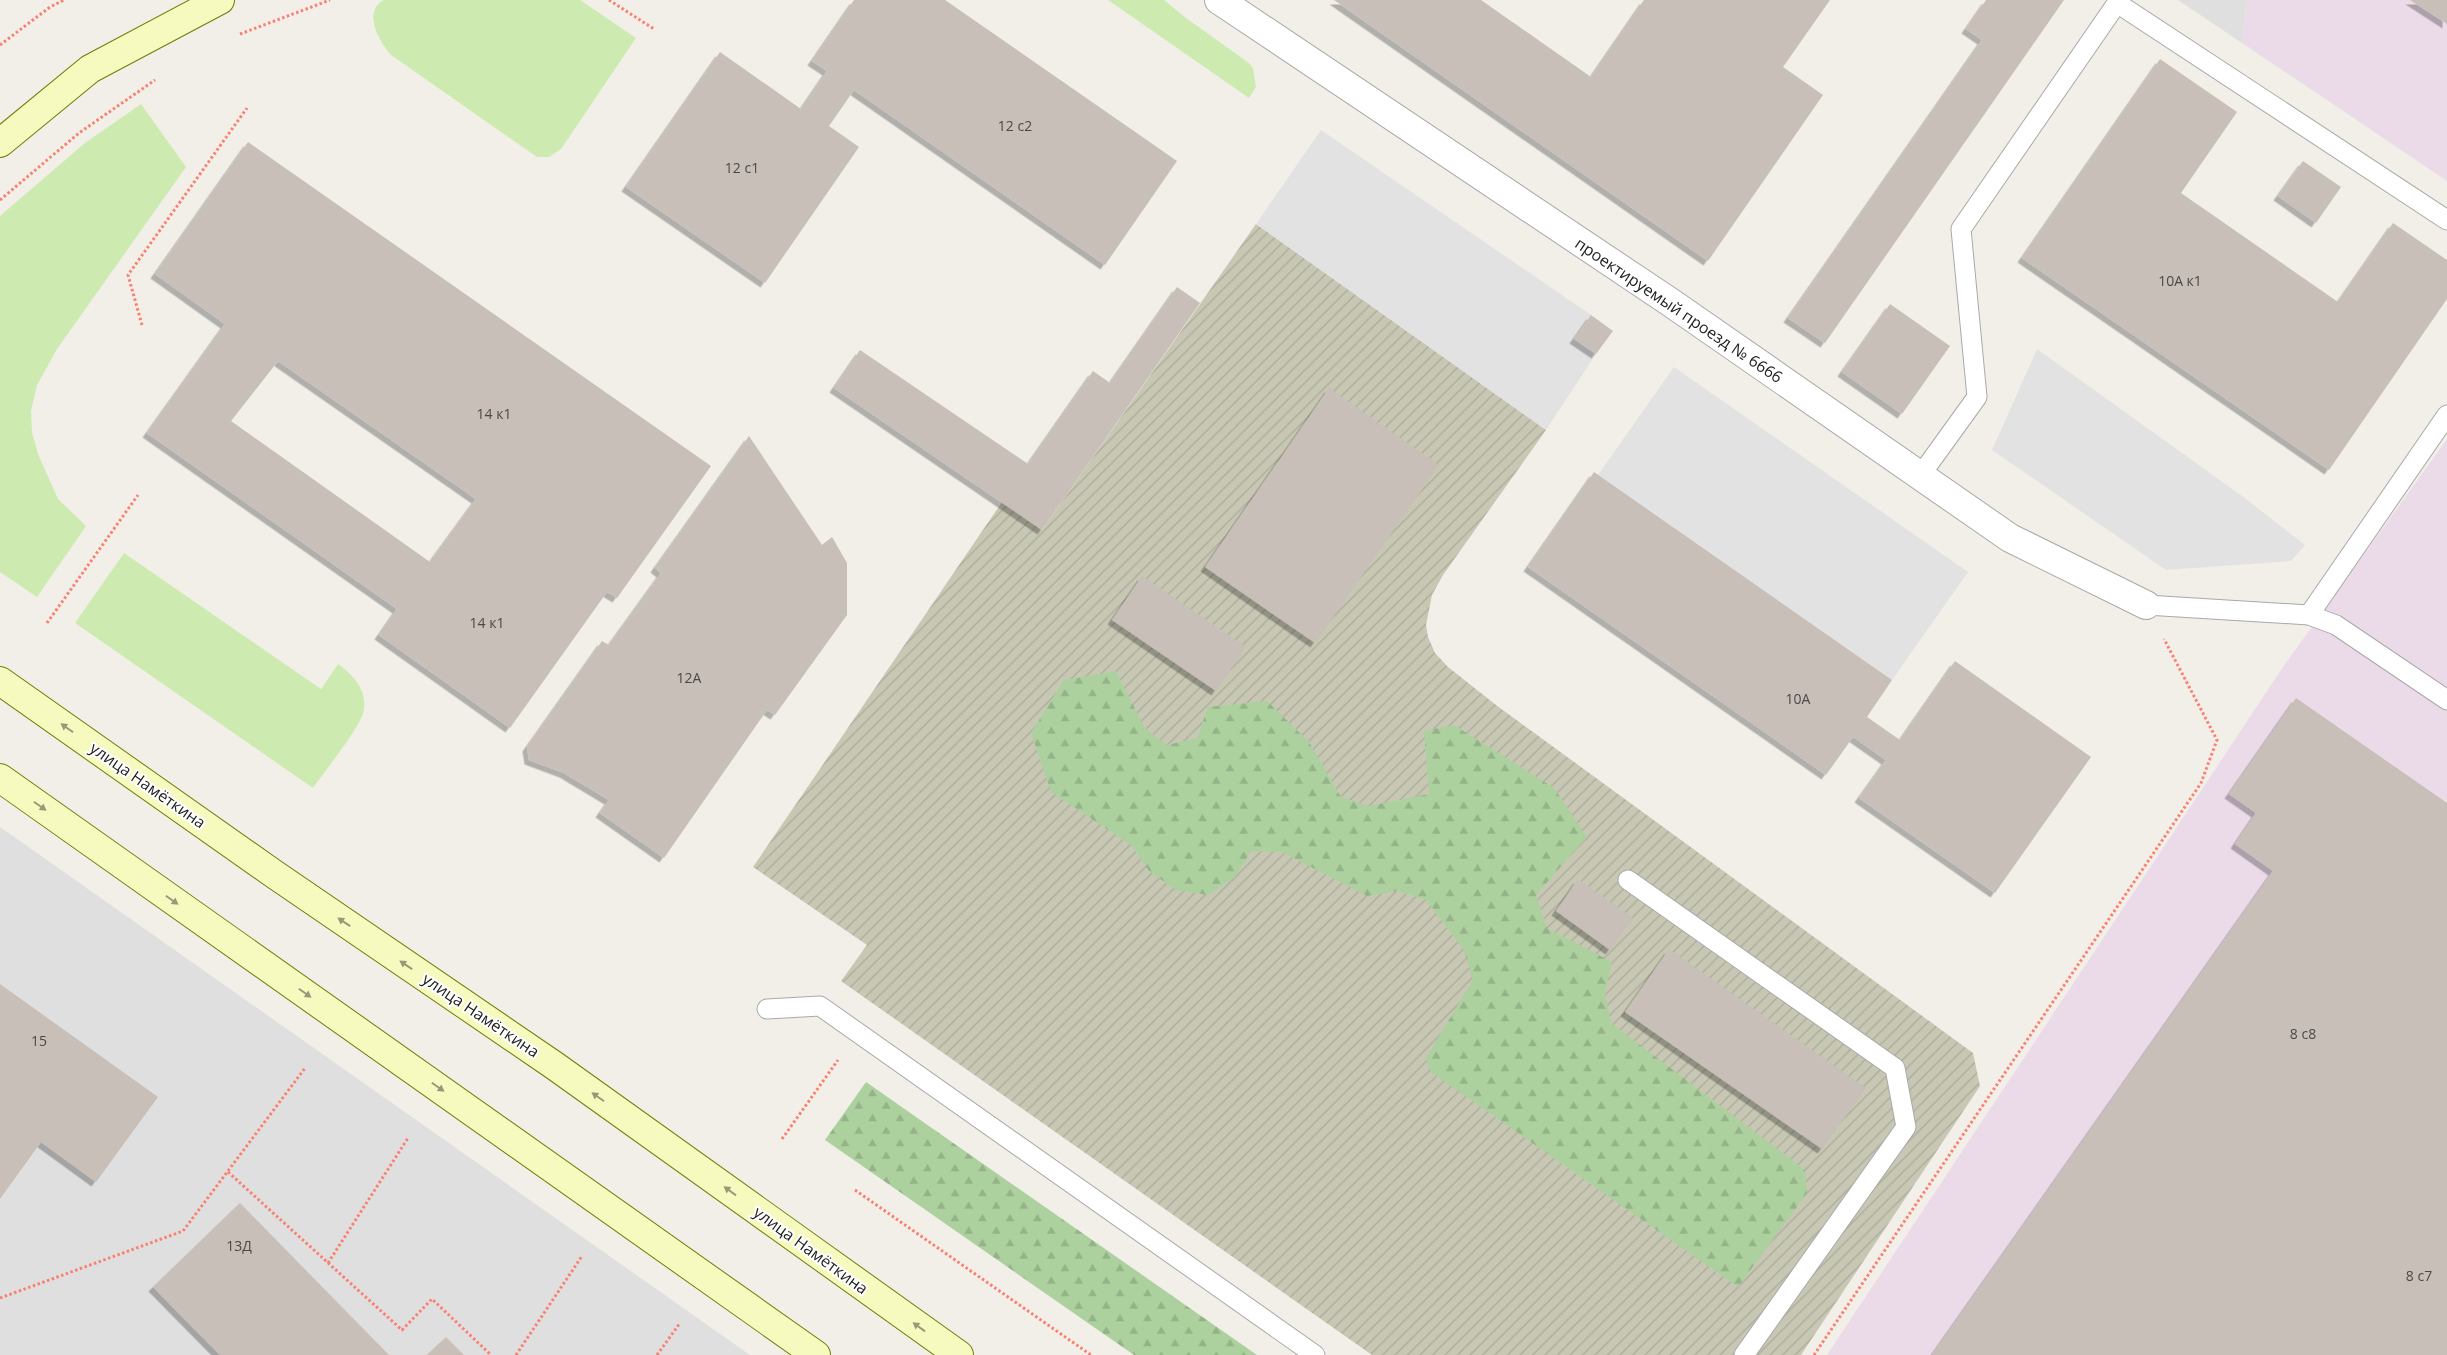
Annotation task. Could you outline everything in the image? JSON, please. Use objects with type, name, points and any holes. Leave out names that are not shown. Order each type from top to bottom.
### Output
[{"type":"main road","points":[[0,143],[90,69],[220,0]]},
{"type":"main road","name":"улица Намёткина","points":[[7,690],[555,1066],[959,1355]]},
{"type":"main road","points":[[0,778],[816,1355]]},
{"type":"street","name":"проектируемый проезд № 6666","points":[[1219,0],[1670,302],[2010,538],[2146,605]]},
{"type":"lane","points":[[1920,476],[1976,397],[1961,229],[2117,3],[2447,220]]},
{"type":"lane","points":[[2309,616],[2447,414]]},
{"type":"lane","points":[[2146,605],[2309,616],[2336,625],[2447,700]]},
{"type":"lane","points":[[1628,880],[1895,1068],[1906,1126],[1744,1355]]},
{"type":"lane","points":[[767,1009],[820,1006],[1316,1355]]},
{"type":"path","points":[[0,46],[50,7],[64,0]]},
{"type":"path","points":[[232,38],[256,26],[330,0]]},
{"type":"path","points":[[609,0],[654,29]]},
{"type":"path","points":[[0,200],[79,133],[159,77]]},
{"type":"path","points":[[142,325],[128,275],[247,108]]},
{"type":"path","points":[[47,623],[138,495]]},
{"type":"path","points":[[1814,1355],[2201,783],[2216,740],[2146,605]]},
{"type":"path","points":[[782,1140],[858,1033]]},
{"type":"path","points":[[0,1298],[183,1231],[305,1068]]},
{"type":"path","points":[[328,1263],[408,1138]]},
{"type":"path","points":[[228,1172],[402,1330],[432,1299],[491,1355]]},
{"type":"path","points":[[855,1190],[1091,1355]]},
{"type":"path","points":[[516,1355],[582,1256]]},
{"type":"path","points":[[657,1355],[680,1323]]},
{"type":"shaded area","points":[[2178,0],[2247,0],[2242,43]]},
{"type":"shaded area","points":[[2247,0],[2447,0],[2447,181],[2242,43]]},
{"type":"shaded area","points":[[1321,130],[1591,315],[1574,339],[1596,354],[1546,430],[1256,224]]},
{"type":"shaded area","points":[[1256,224],[1546,430],[1443,575],[1432,595],[1426,625],[1428,637],[1435,653],[1448,667],[1496,705],[1973,1053],[1980,1086],[1801,1355],[1372,1355],[841,981],[867,945],[753,867],[1002,502],[1042,530]]},
{"type":"shaded area","points":[[2037,349],[2242,496],[2305,545],[2291,561],[2166,570],[1992,450]]},
{"type":"shaded area","points":[[1674,367],[1968,572],[1892,680],[1598,475]]},
{"type":"shaded area","points":[[2447,439],[2447,1355],[1827,1355],[2283,667]]},
{"type":"shaded area","points":[[0,827],[750,1355],[0,1355]]},
{"type":"green space","points":[[384,0],[580,0],[636,38],[561,149],[549,157],[537,157],[391,55],[378,35],[373,19],[377,5]]},
{"type":"green space","points":[[1108,0],[1164,0],[1249,63],[1253,68],[1256,87],[1249,98]]},
{"type":"green space","points":[[141,104],[186,167],[57,349],[37,385],[31,411],[32,432],[38,454],[58,499],[86,526],[37,597],[0,572],[0,216],[85,143]]},
{"type":"green space","points":[[124,553],[321,689],[338,664],[355,679],[364,698],[363,713],[348,740],[313,788],[75,623]]},
{"type":"green space","points":[[1116,671],[1144,727],[1167,745],[1197,738],[1208,707],[1267,701],[1309,742],[1341,797],[1369,806],[1429,794],[1424,731],[1454,725],[1554,788],[1587,837],[1536,895],[1547,928],[1612,962],[1605,993],[1611,1023],[1805,1170],[1807,1193],[1738,1287],[1431,1072],[1426,1058],[1473,980],[1464,950],[1426,900],[1397,891],[1367,896],[1282,852],[1251,851],[1235,877],[1208,895],[1176,890],[1149,871],[1131,845],[1051,792],[1031,733],[1064,680]]},
{"type":"green space","points":[[866,1082],[1257,1355],[1134,1355],[825,1140]]},
{"type":"building","points":[[854,0],[945,0],[1177,161],[1105,265],[854,90],[829,126],[859,147],[765,283],[626,187],[720,52],[801,109],[827,71],[812,61]]},
{"type":"building","points":[[1334,0],[1481,0],[1591,77],[1644,0],[1830,0],[1783,67],[1823,95],[1708,261]]},
{"type":"building","points":[[1986,0],[2064,0],[1825,343],[1788,318],[1982,40],[1966,29]]},
{"type":"building","points":[[2410,0],[2447,0],[2447,24]]},
{"type":"building","points":[[2160,59],[2237,112],[2181,193],[2338,302],[2393,223],[2447,260],[2447,299],[2329,470],[2022,258]]},
{"type":"building","points":[[248,142],[711,466],[617,598],[607,592],[510,728],[379,635],[397,609],[147,433],[225,324],[155,274]],"holes":[[[278,361],[476,499],[430,562],[231,421]]]},
{"type":"building","points":[[2303,161],[2341,187],[2316,223],[2278,196]]},
{"type":"building","points":[[1177,287],[1200,303],[1042,530],[834,388],[860,350],[1028,464],[1093,371],[1110,383]]},
{"type":"building","points":[[1890,304],[1950,346],[1902,414],[1842,372]]},
{"type":"building","points":[[1591,315],[1613,331],[1596,354],[1574,339]]},
{"type":"building","points":[[1329,388],[1439,465],[1315,643],[1205,567]]},
{"type":"building","points":[[749,436],[822,545],[832,537],[847,563],[847,615],[775,715],[767,710],[664,858],[600,813],[609,800],[564,773],[529,760],[527,747],[602,641],[609,645],[661,573],[655,568]]},
{"type":"building","points":[[1594,472],[1892,680],[1867,717],[1900,740],[1955,661],[2091,757],[1995,893],[1859,798],[1886,760],[1853,737],[1826,775],[1528,567]]},
{"type":"building","points":[[1142,576],[1246,647],[1216,691],[1112,620]]},
{"type":"building","points":[[2296,698],[2447,803],[2447,1355],[1932,1355],[2273,871],[2235,844],[2256,813],[2229,794]]},
{"type":"building","points":[[1578,879],[1633,918],[1610,950],[1556,911]]},
{"type":"building","points":[[1669,949],[1866,1088],[1822,1149],[1625,1012]]},
{"type":"building","points":[[0,984],[158,1097],[96,1182],[41,1142],[0,1199]]},
{"type":"building","points":[[240,1203],[389,1355],[220,1355],[153,1287]]},
{"type":"building","points":[[446,1337],[464,1355],[427,1355]]}]
